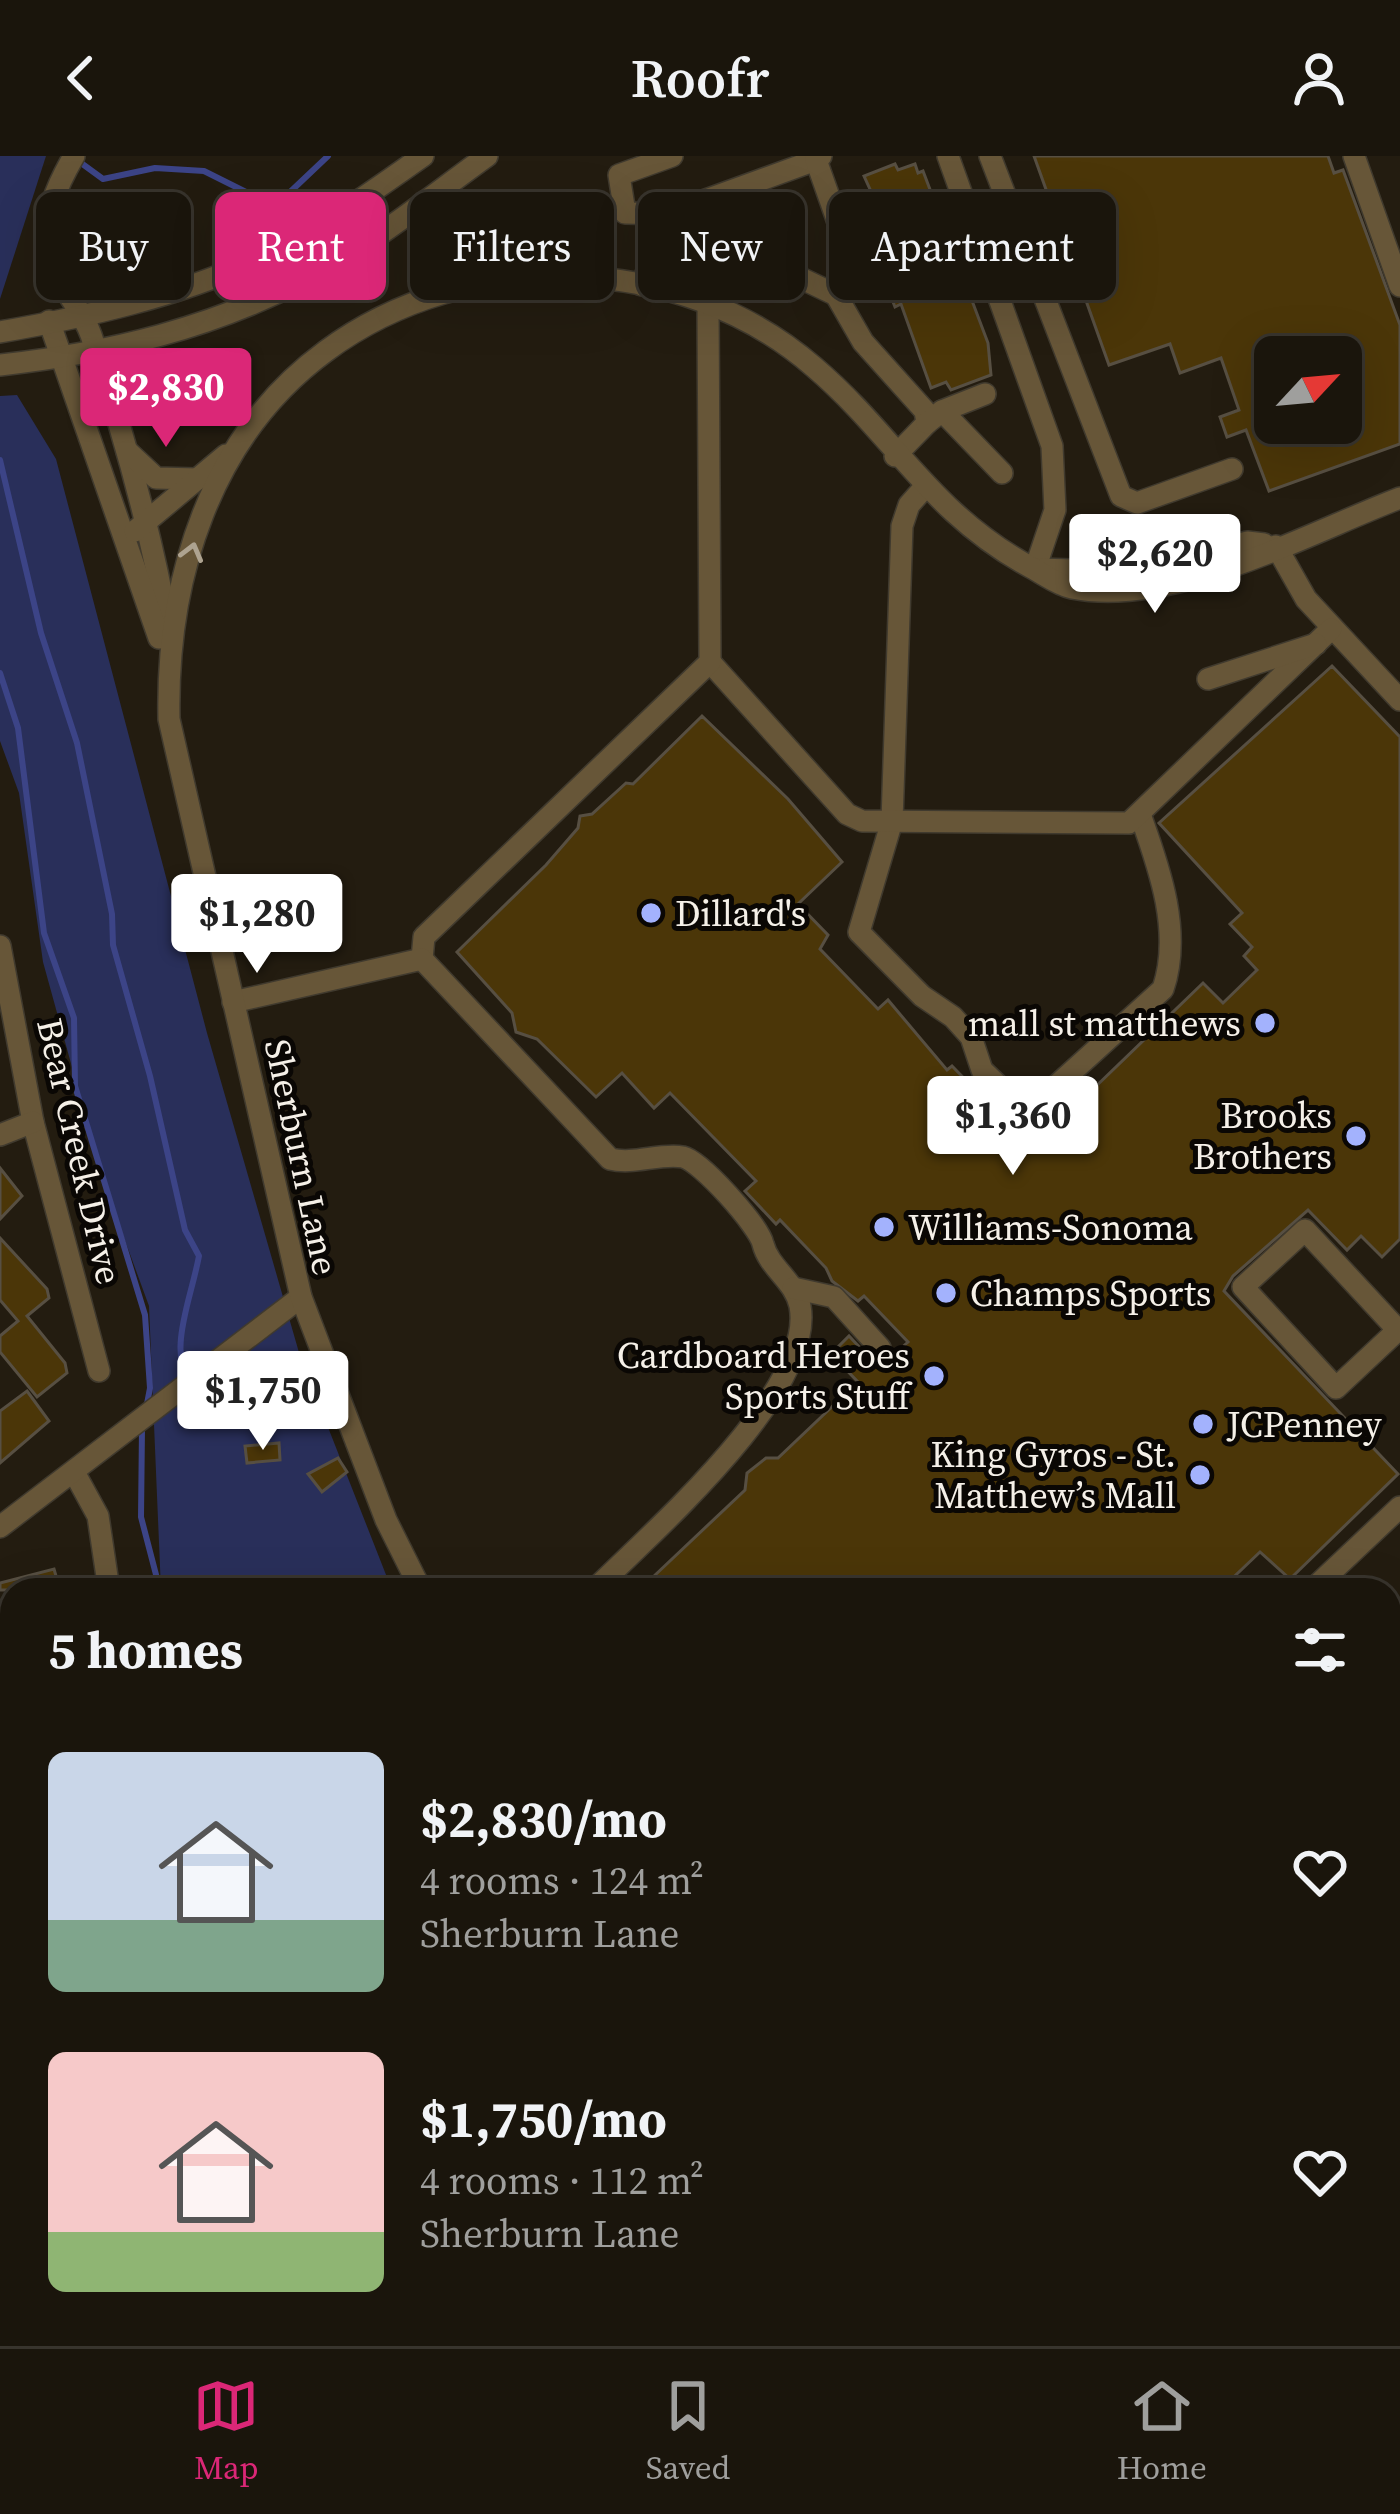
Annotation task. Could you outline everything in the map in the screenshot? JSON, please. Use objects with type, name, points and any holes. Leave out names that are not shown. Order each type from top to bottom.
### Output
[{"type":"street","points":[[0,332],[84,314],[258,260],[344,211],[423,156]]},
{"type":"street","points":[[0,364],[58,358],[176,334],[311,276],[487,156]]},
{"type":"street","points":[[638,213],[625,213],[619,175],[672,156]]},
{"type":"street","points":[[948,156],[1052,446],[1055,510],[1035,569]]},
{"type":"street","points":[[990,156],[1121,496],[1137,503],[1232,469]]},
{"type":"street","points":[[1354,156],[1400,286]]},
{"type":"street","points":[[727,192],[819,158],[830,192]]},
{"type":"street","name":"Sherburn Lane","points":[[169,653],[200,523],[235,448],[248,423],[303,368],[373,322],[452,291],[535,277],[638,285]]},
{"type":"street","points":[[49,321],[57,300]]},
{"type":"street","points":[[72,300],[84,314]]},
{"type":"street","name":"Sherburn Lane","points":[[694,300],[782,343],[816,368],[924,488],[975,535],[1035,569],[1151,572],[1247,542],[1276,546],[1400,498]]},
{"type":"street","points":[[839,300],[863,342],[925,411],[1002,473]]},
{"type":"street","points":[[708,304],[710,662],[847,814],[862,821],[1129,823],[1141,817],[1324,637]]},
{"type":"street","name":"Sherburn Lane","points":[[0,1527],[301,1297],[169,718],[169,653],[146,523],[84,314]]},
{"type":"street","name":"Sherburn Lane","points":[[49,321],[58,358],[169,653]]},
{"type":"street","points":[[895,456],[935,417],[985,394]]},
{"type":"street","name":"Sherburn Lane","points":[[125,539],[235,448]]},
{"type":"street","points":[[127,451],[157,478],[199,478]]},
{"type":"street","points":[[924,488],[909,505],[902,526],[892,821],[859,932],[878,956],[971,1037],[982,1070],[1006,1093],[1027,1099],[1044,1097],[1065,1083],[1163,989],[1168,974],[1167,893],[1141,817]]},
{"type":"street","points":[[1276,546],[1324,637],[1400,700]]},
{"type":"street","points":[[1208,680],[1324,637]]},
{"type":"street","points":[[613,1578],[734,1453],[789,1366],[800,1307],[793,1288],[766,1258],[760,1233],[700,1167],[684,1157],[610,1159],[422,959],[424,937],[710,662]]},
{"type":"street","name":"Bear Creek Drive","points":[[0,946],[33,1122],[99,1370]]},
{"type":"street","points":[[233,1002],[422,959]]},
{"type":"street","points":[[0,1135],[33,1122]]},
{"type":"street","points":[[1305,1230],[1398,1330],[1395,1344],[1336,1388],[1243,1287],[1305,1230]]},
{"type":"street","points":[[793,1288],[834,1298],[880,1348]]},
{"type":"street","points":[[301,1297],[386,1520],[416,1578]]},
{"type":"street","points":[[74,1472],[98,1516],[107,1578]]},
{"type":"street","points":[[1325,1578],[1400,1507]]},
{"type":"shaded area","points":[[0,156],[46,156],[0,299]]},
{"type":"shaded area","points":[[17,395],[56,459],[207,1033],[300,1356],[387,1578],[160,1578],[149,1306],[104,1183],[43,962],[19,793],[0,741],[0,396]]},
{"type":"building","points":[[1034,156],[1328,156],[1334,173],[1343,170],[1400,325],[1400,444],[1269,491],[1246,430],[1227,437],[1220,417],[1239,410],[1221,358],[1180,373],[1170,344],[1109,365],[1086,300],[1116,300],[1116,192],[1047,192]]},
{"type":"building","points":[[895,164],[898,170],[915,164],[931,192],[871,192],[864,176]]},
{"type":"building","points":[[892,300],[972,300],[988,343],[991,375],[951,390],[946,382],[931,388],[901,304],[895,307]]},
{"type":"building","points":[[1332,666],[1400,737],[1400,1239],[1382,1257],[1361,1236],[1347,1250],[1308,1210],[1233,1276],[1224,1291],[1398,1474],[1291,1578],[1260,1552],[1233,1578],[654,1578],[745,1490],[747,1473],[766,1458],[778,1458],[858,1382],[831,1354],[849,1336],[879,1368],[908,1342],[864,1296],[858,1301],[832,1281],[826,1268],[780,1220],[776,1224],[745,1191],[756,1181],[670,1093],[654,1108],[622,1073],[596,1097],[537,1039],[516,1032],[512,1013],[457,952],[546,865],[578,828],[580,816],[592,814],[626,783],[633,784],[702,716],[788,799],[842,862],[798,904],[828,935],[820,949],[878,1009],[888,1000],[947,1070],[952,1066],[1032,1148],[1203,983],[1223,1003],[1257,970],[1244,956],[1252,947],[1230,924],[1242,913],[1159,823]]},
{"type":"building","points":[[0,1168],[22,1196],[0,1219]]},
{"type":"building","points":[[0,1238],[47,1289],[49,1298],[27,1316],[65,1363],[67,1373],[37,1397],[0,1352],[0,1336],[18,1321],[0,1300]]},
{"type":"building","points":[[27,1391],[49,1421],[0,1463],[0,1411]]},
{"type":"building","points":[[279,1443],[280,1460],[247,1463],[245,1446]]},
{"type":"building","points":[[338,1458],[347,1472],[322,1492],[308,1474]]},
{"type":"building","points":[[54,1569],[57,1578],[19,1578]]},
{"type":"waterway","points":[[77,160],[103,179],[155,168],[204,171],[248,193],[289,193],[328,156]]},
{"type":"waterway","points":[[0,460],[41,633],[77,743],[112,914],[113,945],[150,1076],[185,1230],[199,1256],[181,1344],[192,1396]]},
{"type":"waterway","points":[[0,673],[18,728],[44,933],[74,1018],[75,1086],[145,1315],[150,1388],[146,1409]]},
{"type":"waterway","points":[[142,1428],[141,1517],[157,1578]]},
{"type":"place","name":"Dillard's","points":[[651,913]]},
{"type":"place","name":"mall st matthews","points":[[1265,1023]]},
{"type":"place","name":"Brooks Brothers","points":[[1356,1136]]},
{"type":"place","name":"Williams-Sonoma","points":[[884,1227]]},
{"type":"place","name":"Champs Sports","points":[[946,1293]]},
{"type":"place","name":"Cardboard Heroes Sports Stuff","points":[[934,1376]]},
{"type":"place","name":"JCPenney","points":[[1203,1424]]},
{"type":"place","name":"King Gyros - St. Matthew’s Mall","points":[[1200,1475]]}]
